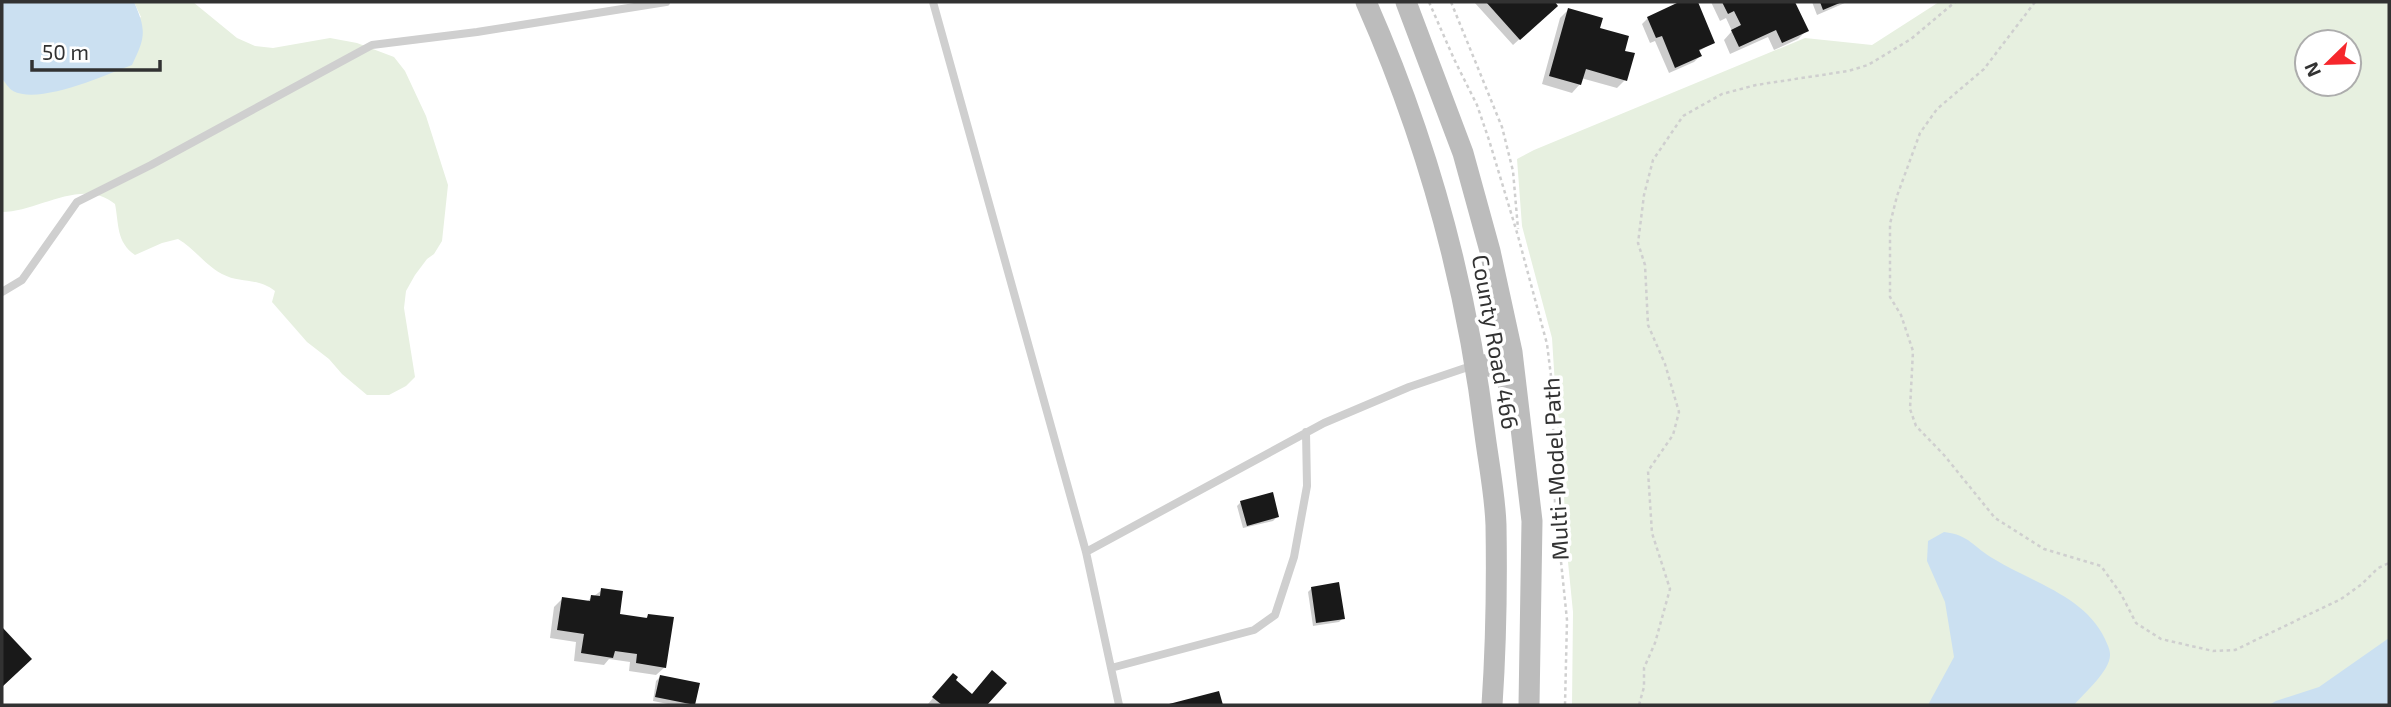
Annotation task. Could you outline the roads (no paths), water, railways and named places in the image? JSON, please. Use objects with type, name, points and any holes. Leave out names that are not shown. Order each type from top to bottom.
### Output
[{"type":"main road","name":"County Road 466","points":[[1366,2],[1434,189],[1454,254],[1477,365],[1496,523],[1492,705]]},
{"type":"main road","name":"County Road 466","points":[[1406,2],[1462,153],[1490,251],[1511,352],[1532,521],[1529,705]]},
{"type":"main road","points":[[1477,365],[1491,365],[1505,376],[1517,402]]},
{"type":"lane","points":[[2,292],[22,280],[77,202],[372,46],[666,2]]},
{"type":"lane","points":[[933,2],[1086,552],[1119,705]]},
{"type":"lane","points":[[1086,552],[1324,423],[1409,387],[1477,365]]},
{"type":"lane","points":[[1111,668],[1254,630],[1275,615],[1294,557],[1307,486],[1306,432]]},
{"type":"water","points":[[2,2],[134,2],[143,28],[140,48],[132,65],[72,87],[39,94],[12,90],[2,79]]},
{"type":"water","points":[[1944,532],[1966,539],[1994,559],[2071,601],[2096,624],[2109,648],[2109,660],[2102,674],[2074,705],[1928,705],[1954,657],[1945,602],[1927,561],[1928,541]]},
{"type":"water","points":[[2389,638],[2389,705],[2269,705],[2319,687]]}]
